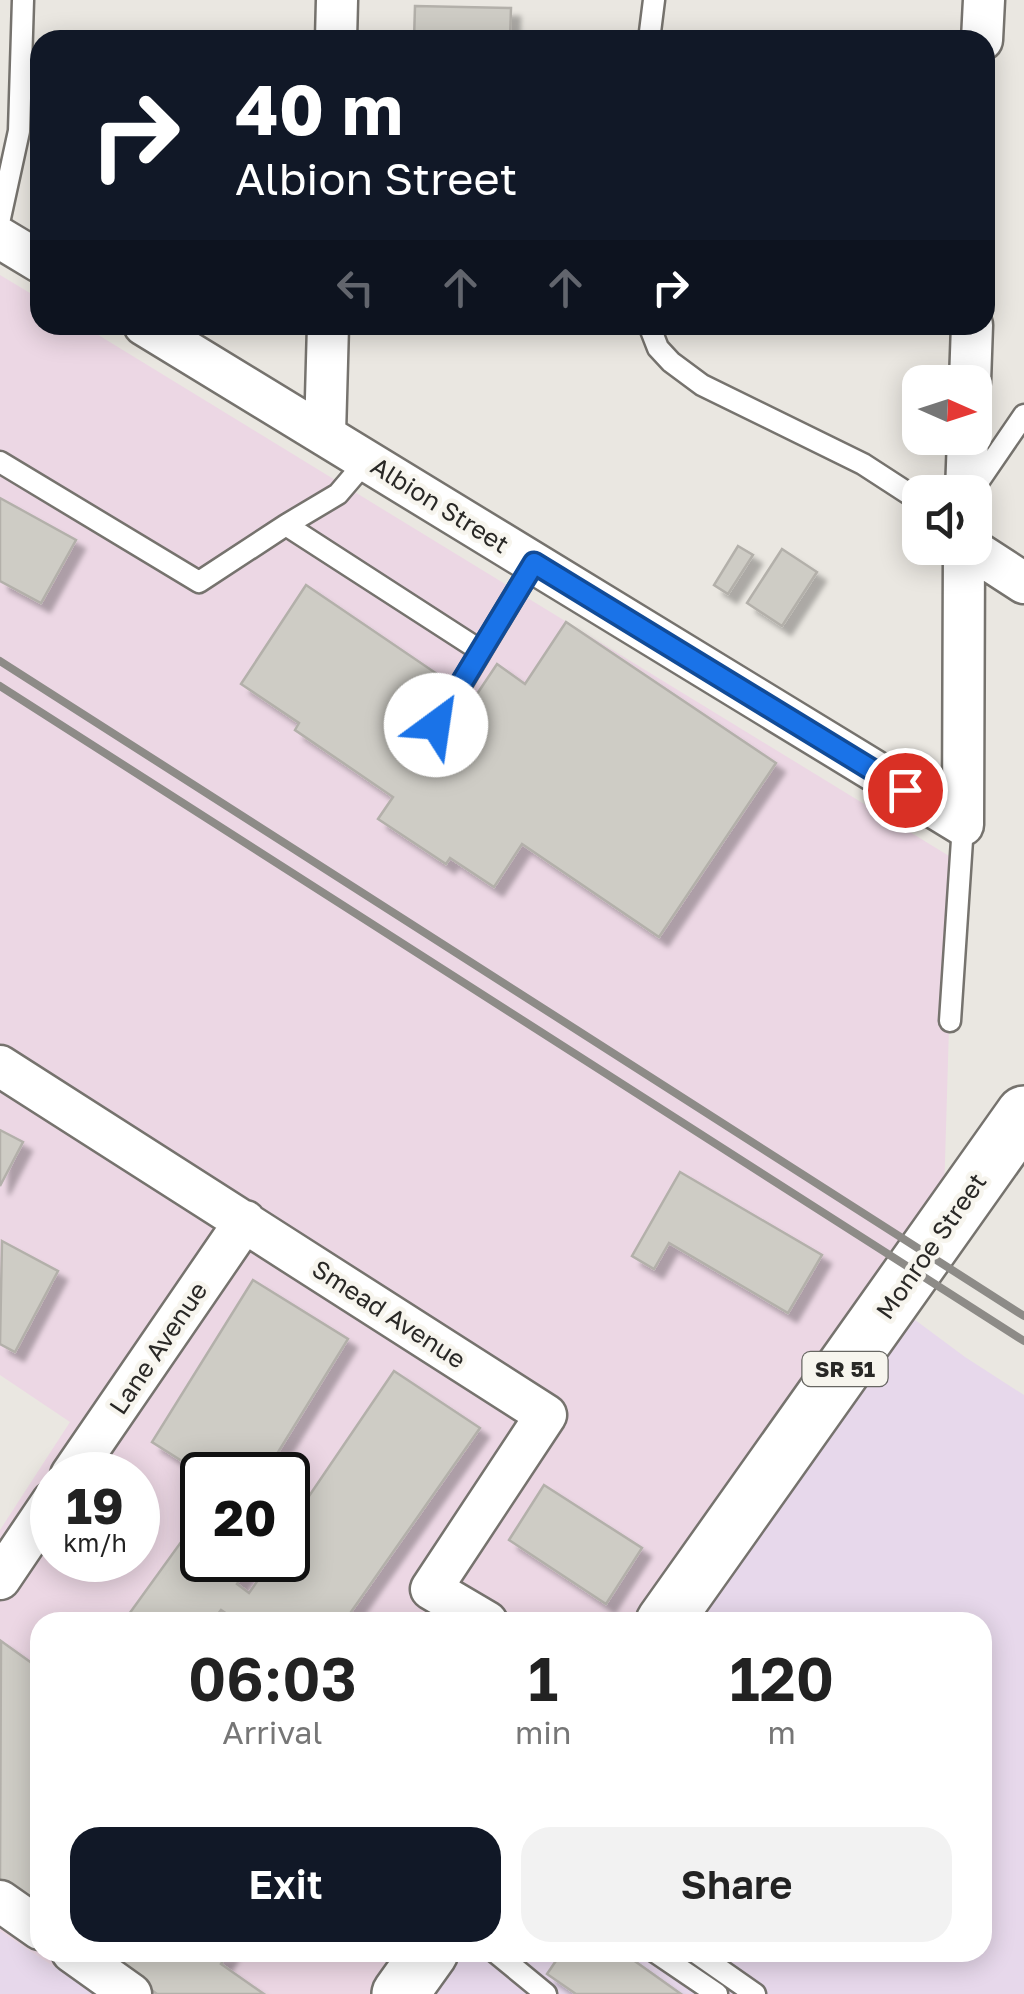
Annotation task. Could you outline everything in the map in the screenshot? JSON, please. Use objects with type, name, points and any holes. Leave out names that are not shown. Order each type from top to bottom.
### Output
[{"type":"main road","name":"Monroe Street","points":[[671,1612],[1024,1114]]},
{"type":"main road","points":[[400,1994],[423,1962]]},
{"type":"street","points":[[336,30],[337,0]]},
{"type":"street","points":[[982,30],[984,0]]},
{"type":"street","points":[[0,238],[30,256]]},
{"type":"street","name":"Albion Street","points":[[161,335],[951,818]]},
{"type":"street","points":[[324,434],[328,335]]},
{"type":"street","points":[[971,365],[972,335]]},
{"type":"street","points":[[992,563],[1024,583]]},
{"type":"street","points":[[951,818],[966,565]]},
{"type":"street","name":"Smead Avenue","points":[[0,1066],[546,1415],[431,1589],[470,1612]]},
{"type":"street","name":"Lane Avenue","points":[[87,1452],[244,1221]]},
{"type":"street","points":[[0,1580],[30,1535]]},
{"type":"street","points":[[0,1901],[30,1923]]},
{"type":"street","points":[[86,1962],[131,1994]]},
{"type":"lane","points":[[0,218],[19,131],[23,0]]},
{"type":"lane","points":[[650,30],[654,0]]},
{"type":"lane","points":[[653,335],[658,348],[671,362],[702,385],[863,464],[902,489]]},
{"type":"lane","points":[[980,475],[1024,415]]},
{"type":"lane","points":[[0,462],[198,582],[338,494],[368,460]]},
{"type":"lane","points":[[286,525],[481,652]]},
{"type":"lane","points":[[436,725],[534,563]]},
{"type":"lane","points":[[950,1022],[951,818]]},
{"type":"lane","points":[[507,1962],[546,1994]]},
{"type":"lane","points":[[669,1962],[717,1994]]},
{"type":"lane","points":[[709,1962],[754,1994]]},
{"type":"shaded area","points":[[0,275],[30,293],[30,335],[98,335],[954,859],[943,1229],[694,1612],[30,1612],[30,1951],[0,1931],[0,1530],[30,1484],[30,1582],[160,1582],[160,1452],[51,1452],[70,1422],[0,1375]]},
{"type":"shaded area","points":[[891,1302],[1024,1395],[1024,1994],[418,1994],[444,1962],[992,1962],[992,1612],[694,1612]]},
{"type":"shaded area","points":[[0,1931],[30,1951],[30,1962],[47,1962],[96,1994],[0,1994]]},
{"type":"shaded area","points":[[47,1962],[444,1962],[418,1994],[96,1994]]},
{"type":"building","points":[[415,6],[511,8],[510,30],[414,30]]},
{"type":"building","points":[[0,498],[76,540],[41,603],[0,581]]},
{"type":"building","points":[[738,546],[753,555],[728,594],[714,585]]},
{"type":"building","points":[[782,549],[817,572],[782,626],[747,603]]},
{"type":"building","points":[[306,585],[443,678],[410,728],[441,748],[497,664],[525,684],[566,622],[776,763],[659,937],[522,844],[494,887],[450,858],[446,864],[378,819],[393,797],[295,730],[299,723],[241,684]]},
{"type":"building","points":[[0,1130],[23,1142],[0,1186]]},
{"type":"building","points":[[680,1172],[822,1255],[788,1313],[669,1243],[654,1269],[632,1256]]},
{"type":"building","points":[[2,1241],[58,1271],[15,1352],[0,1344]]},
{"type":"building","points":[[253,1280],[348,1339],[278,1452],[180,1452],[180,1460],[152,1442]]},
{"type":"building","points":[[394,1371],[480,1428],[351,1612],[130,1612],[152,1582],[160,1582],[160,1571],[180,1543],[180,1582],[238,1582],[249,1593],[257,1582],[310,1582],[310,1495]]},
{"type":"building","points":[[544,1485],[642,1548],[606,1604],[509,1540]]},
{"type":"building","points":[[1,1641],[30,1662],[30,1903],[0,1881]]},
{"type":"building","points":[[114,1962],[222,1962],[264,1994],[157,1994]]},
{"type":"building","points":[[555,1962],[636,1962],[681,1994],[576,1994],[547,1974]]},
{"type":"railway","points":[[0,661],[1024,1316]]},
{"type":"railway","points":[[0,686],[1024,1341]]},
{"type":"route","points":[[436,725],[534,563],[905,790]]}]
